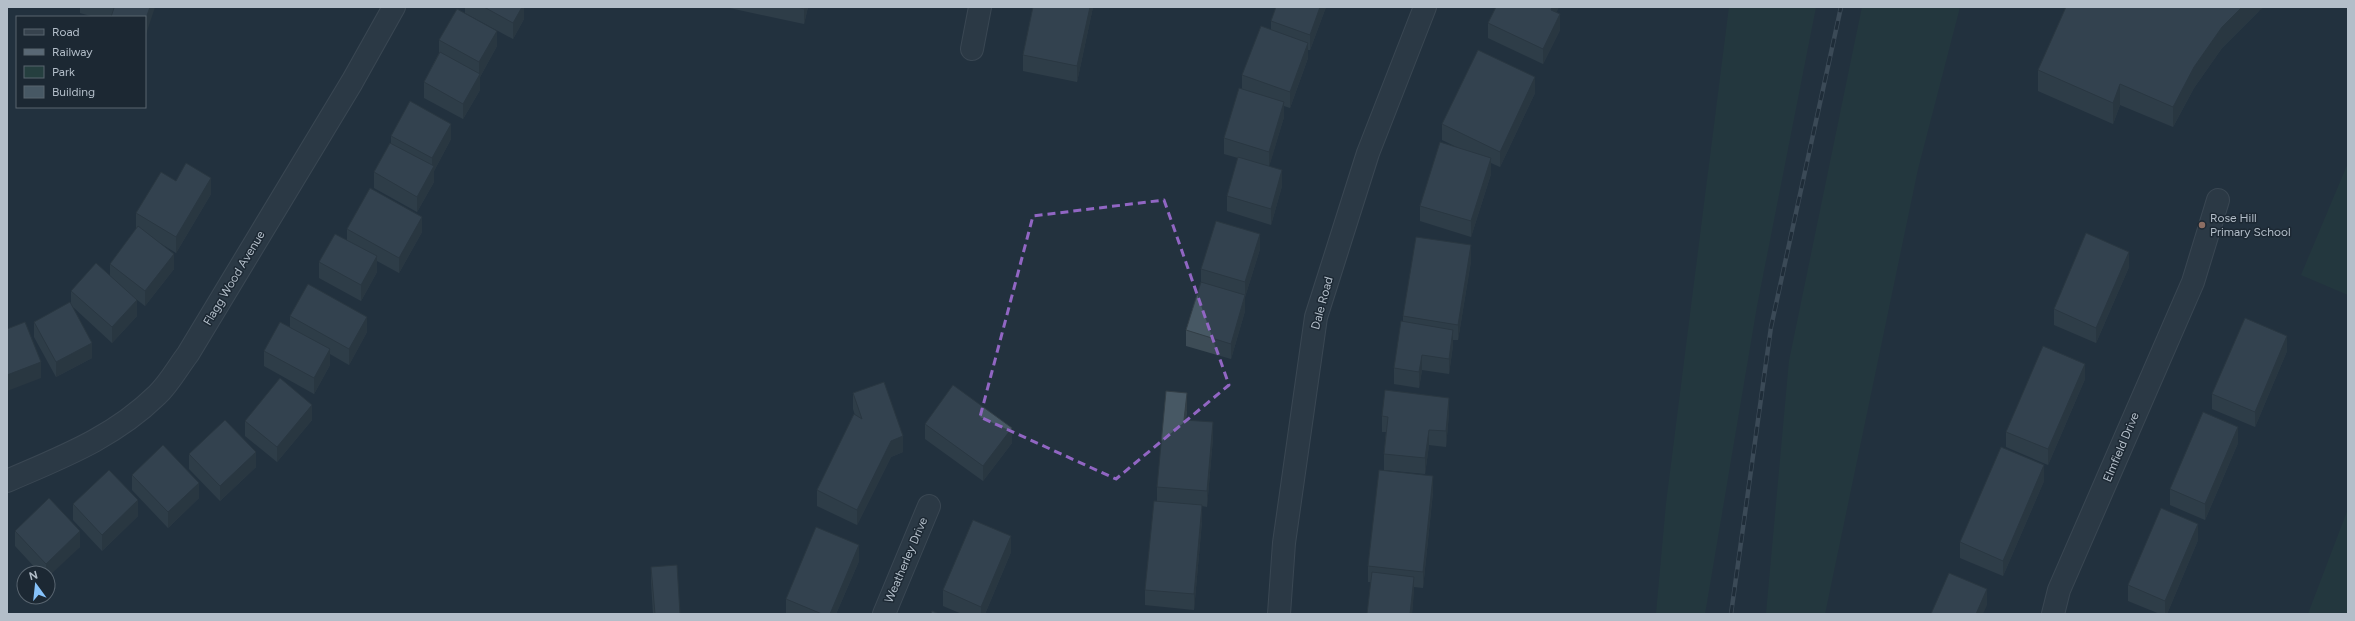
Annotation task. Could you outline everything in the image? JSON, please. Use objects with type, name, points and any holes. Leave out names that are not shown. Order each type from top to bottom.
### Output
[{"type":"street","name":"Flagg Wood Avenue","points":[[7,481],[87,446],[123,425],[158,394],[188,354],[348,89],[394,7]]},
{"type":"street","points":[[972,49],[980,7]]},
{"type":"street","name":"Dale Road","points":[[1279,614],[1284,543],[1316,317],[1368,153],[1425,7]]},
{"type":"street","name":"Elmfield Drive","points":[[2053,614],[2062,582],[2193,282],[2218,200]]},
{"type":"street","name":"Weatherley Drive","points":[[884,614],[929,506]]},
{"type":"highlighted area","points":[[1164,200],[1229,385],[1116,479],[980,417],[1033,216]]},
{"type":"green space","points":[[1729,7],[1816,7],[1757,306],[1705,614],[1656,614],[1666,504]]},
{"type":"green space","points":[[1862,7],[1960,7],[1918,169],[1825,614],[1766,614],[1789,361]]},
{"type":"green space","points":[[2348,163],[2348,295],[2301,275]]},
{"type":"green space","points":[[2348,509],[2348,614],[2308,614]]},
{"type":"building","points":[[112,7],[150,7],[146,18],[146,16],[111,16],[114,8]]},
{"type":"building","points":[[484,7],[522,7],[513,23]]},
{"type":"building","points":[[1033,7],[1090,7],[1077,66],[1023,55]]},
{"type":"building","points":[[1276,7],[1320,7],[1310,35],[1271,21]]},
{"type":"building","points":[[1496,7],[1552,7],[1551,10],[1560,14],[1543,49],[1488,23]]},
{"type":"building","points":[[2066,7],[2242,7],[2222,27],[2194,67],[2173,107],[2120,84],[2113,103],[2038,70]]},
{"type":"building","points":[[457,9],[497,31],[479,62],[439,40]]},
{"type":"building","points":[[1261,26],[1308,43],[1290,92],[1242,75]]},
{"type":"building","points":[[1478,50],[1535,77],[1500,152],[1442,124]]},
{"type":"building","points":[[440,52],[480,74],[463,104],[424,82]]},
{"type":"building","points":[[1239,88],[1284,102],[1269,152],[1224,138]]},
{"type":"building","points":[[410,101],[451,124],[432,158],[391,136]]},
{"type":"building","points":[[1440,142],[1491,158],[1471,221],[1420,206]]},
{"type":"building","points":[[390,143],[434,166],[417,197],[374,172]]},
{"type":"building","points":[[1238,157],[1282,170],[1271,209],[1227,196]]},
{"type":"building","points":[[186,163],[211,178],[176,237],[136,213],[161,172],[176,181]]},
{"type":"building","points":[[370,188],[422,217],[399,258],[347,229]]},
{"type":"building","points":[[1216,221],[1260,234],[1245,282],[1201,269]]},
{"type":"building","points":[[138,226],[174,254],[145,291],[110,264]]},
{"type":"building","points":[[2086,233],[2129,252],[2096,328],[2054,309]]},
{"type":"building","points":[[335,234],[377,256],[361,285],[319,262]]},
{"type":"building","points":[[1416,237],[1471,245],[1458,325],[1403,316]]},
{"type":"building","points":[[96,263],[137,300],[112,327],[71,291]]},
{"type":"building","points":[[1201,282],[1245,295],[1231,344],[1186,330]]},
{"type":"building","points":[[308,284],[367,317],[349,349],[290,316]]},
{"type":"building","points":[[70,302],[92,343],[56,362],[34,322]]},
{"type":"building","points":[[2245,318],[2287,336],[2255,412],[2212,394]]},
{"type":"building","points":[[1401,321],[1453,330],[1449,359],[1422,355],[1419,372],[1394,368]]},
{"type":"building","points":[[25,322],[41,362],[7,375],[7,329]]},
{"type":"building","points":[[280,322],[330,349],[314,378],[264,351]]},
{"type":"building","points":[[2043,346],[2085,364],[2048,449],[2006,432]]},
{"type":"building","points":[[280,378],[312,405],[277,447],[245,421]]},
{"type":"building","points":[[884,382],[903,436],[891,441],[857,510],[817,490],[854,414],[862,419],[853,393]]},
{"type":"building","points":[[953,385],[1012,428],[983,466],[925,424]]},
{"type":"building","points":[[1385,390],[1449,398],[1446,431],[1429,430],[1425,458],[1384,454],[1388,417],[1382,416]]},
{"type":"building","points":[[1166,391],[1187,393],[1184,420],[1213,422],[1207,491],[1157,487]]},
{"type":"building","points":[[2203,412],[2238,427],[2205,504],[2170,489]]},
{"type":"building","points":[[225,420],[256,452],[220,486],[189,454]]},
{"type":"building","points":[[163,445],[199,483],[168,512],[132,475]]},
{"type":"building","points":[[2001,447],[2044,465],[2003,561],[1960,542]]},
{"type":"building","points":[[109,470],[138,500],[102,535],[73,504]]},
{"type":"building","points":[[1379,470],[1433,476],[1423,572],[1368,566]]},
{"type":"building","points":[[49,498],[80,531],[46,564],[15,531]]},
{"type":"building","points":[[1154,501],[1202,505],[1194,594],[1145,590]]},
{"type":"building","points":[[2161,508],[2198,524],[2165,601],[2128,585]]},
{"type":"building","points":[[973,520],[1011,536],[981,607],[943,590]]},
{"type":"building","points":[[816,527],[859,545],[830,614],[822,614],[786,599]]},
{"type":"building","points":[[677,565],[680,614],[655,614],[651,567]]},
{"type":"building","points":[[1372,572],[1414,577],[1410,614],[1367,614]]},
{"type":"building","points":[[1949,573],[1987,589],[1976,614],[1931,614]]},
{"type":"building","points":[[932,611],[939,614],[931,614]]},
{"type":"railway","points":[[1731,614],[1771,327],[1841,7]]},
{"type":"place","name":"Rose Hill Primary School","points":[[2202,225]]}]
